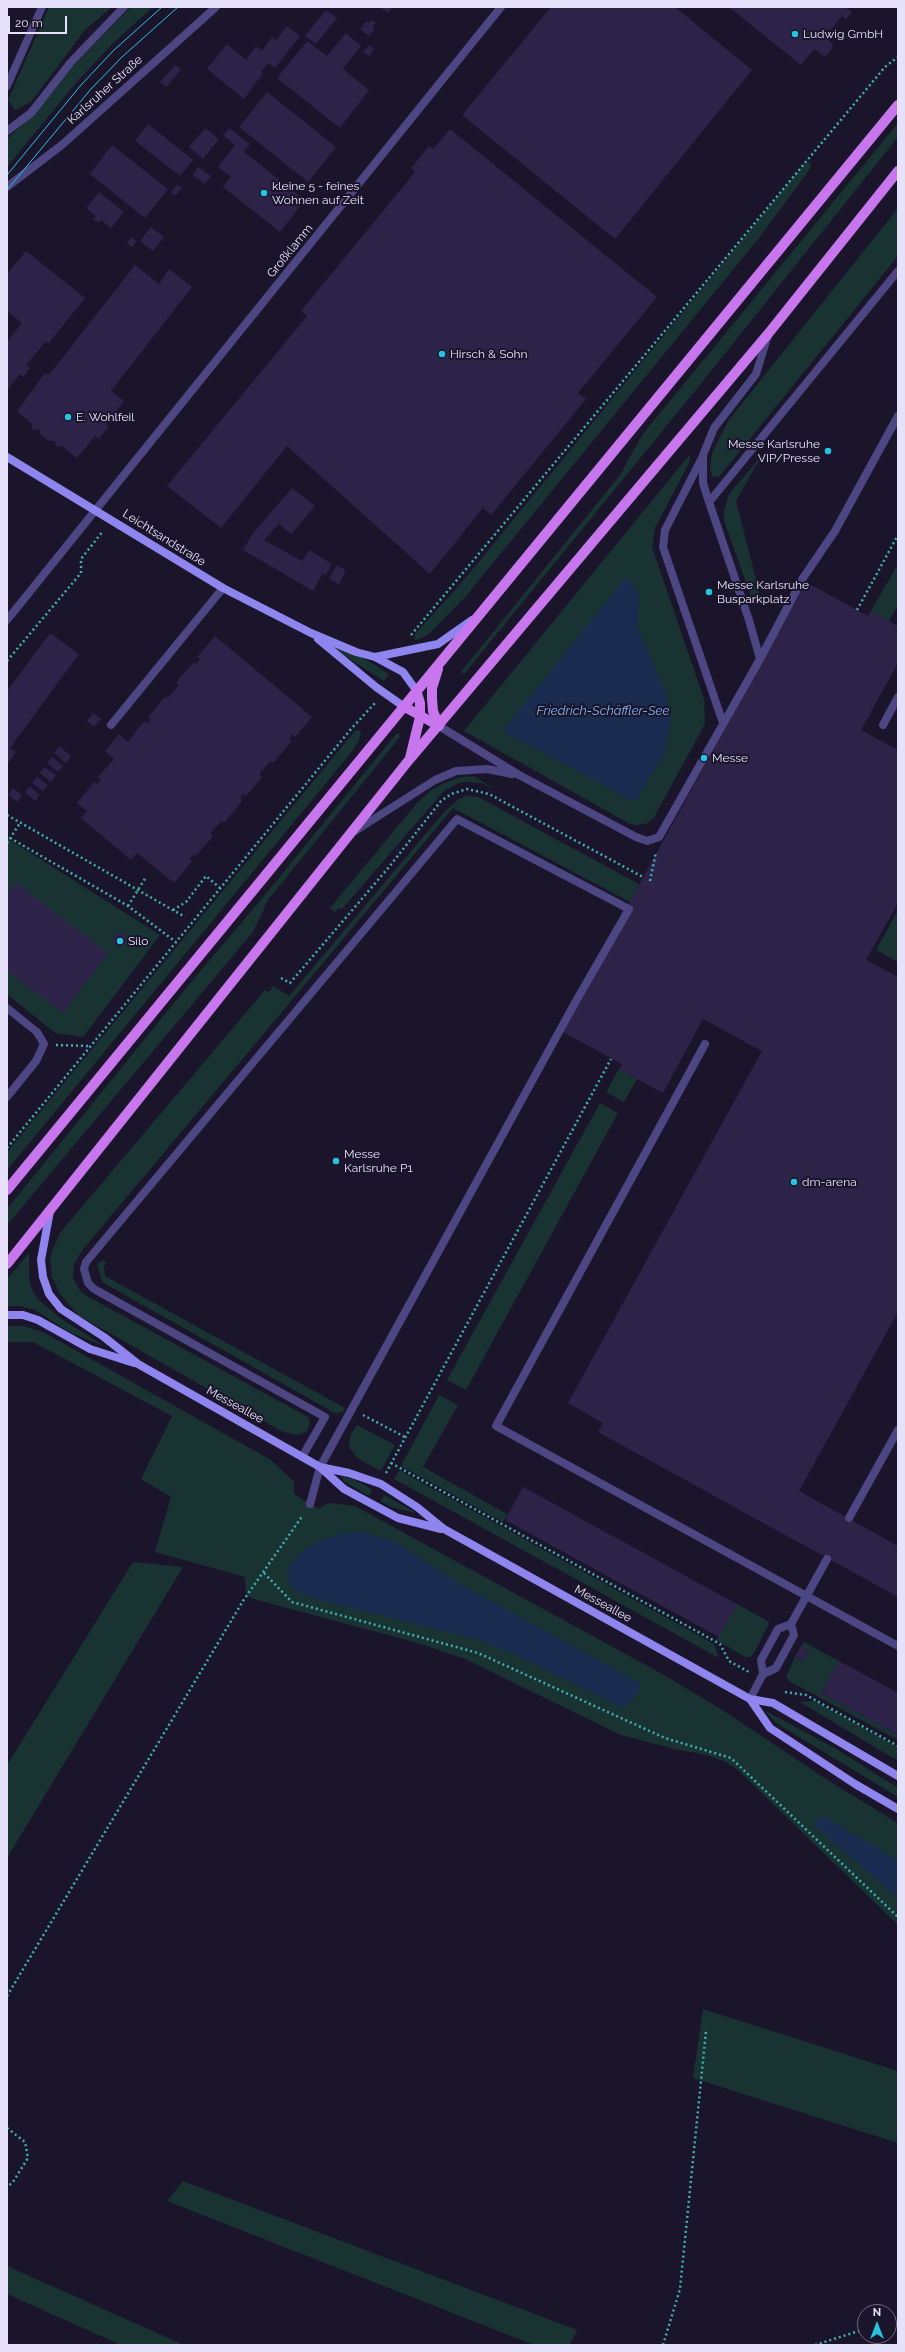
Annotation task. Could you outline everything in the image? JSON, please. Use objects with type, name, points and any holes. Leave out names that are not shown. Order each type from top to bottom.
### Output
[{"type":"main road","points":[[7,1190],[416,690],[441,662],[898,105]]},
{"type":"main road","points":[[7,1264],[409,760],[768,334],[898,171]]},
{"type":"main road","points":[[439,726],[433,711],[432,688],[441,662]]},
{"type":"main road","points":[[409,760],[420,716],[420,702],[416,690]]},
{"type":"main road","points":[[403,706],[439,726]]},
{"type":"street","points":[[7,86],[42,7]]},
{"type":"street","points":[[7,131],[31,113],[71,62],[124,7]]},
{"type":"street","name":"Karlsruher Straße","points":[[7,186],[63,144],[216,7]]},
{"type":"street","name":"Großklamm","points":[[7,620],[97,511],[502,7]]},
{"type":"street","points":[[709,502],[898,271]]},
{"type":"street","points":[[723,723],[663,547],[665,530],[703,455],[714,428],[756,374],[768,334]]},
{"type":"street","points":[[439,726],[518,775],[636,837],[647,841],[659,837],[760,659],[803,578],[835,531],[898,416]]},
{"type":"street","points":[[703,455],[703,483],[749,620],[760,659]]},
{"type":"street","name":"Leichtsandstraße","points":[[7,457],[222,588],[311,633],[356,652],[375,656],[403,672],[416,690]]},
{"type":"street","points":[[111,725],[222,588]]},
{"type":"street","name":"Leichtsandstraße","points":[[375,656],[438,644],[479,615]]},
{"type":"street","name":"Leichtsandstraße","points":[[311,633],[384,693],[403,706]]},
{"type":"street","points":[[883,725],[898,697]]},
{"type":"street","points":[[350,834],[435,780],[456,771],[487,769],[518,775]]},
{"type":"street","points":[[302,1457],[325,1418],[94,1289],[88,1283],[84,1269],[86,1262],[457,819],[629,909],[407,1307],[353,1409],[320,1467],[310,1504]]},
{"type":"street","points":[[7,1008],[37,1032],[44,1044],[36,1061],[7,1097]]},
{"type":"street","points":[[705,1044],[496,1426],[898,1646]]},
{"type":"street","name":"Messeallee","points":[[50,1211],[41,1260],[42,1276],[49,1294],[61,1309],[104,1337],[138,1364],[320,1467],[344,1489],[398,1518],[444,1529]]},
{"type":"street","name":"Messeallee","points":[[7,1315],[23,1315],[38,1320],[90,1349],[138,1364]]},
{"type":"street","points":[[849,1518],[898,1430]]},
{"type":"street","name":"Messeallee","points":[[320,1467],[349,1473],[381,1484],[417,1507],[444,1529],[750,1699],[774,1703],[898,1776]]},
{"type":"street","points":[[750,1699],[762,1676],[761,1660],[778,1629],[791,1624],[827,1559]]},
{"type":"street","points":[[762,1676],[776,1668],[794,1635],[791,1624]]},
{"type":"street","name":"Messeallee","points":[[750,1699],[770,1728],[898,1810]]},
{"type":"path","points":[[408,650],[408,639],[885,66],[898,57]]},
{"type":"path","points":[[7,661],[81,573],[81,559],[112,520]]},
{"type":"path","points":[[857,610],[898,535]]},
{"type":"path","points":[[7,1148],[351,729],[384,693]]},
{"type":"path","points":[[7,815],[185,917]]},
{"type":"path","points":[[7,844],[20,823]]},
{"type":"path","points":[[650,881],[659,837]]},
{"type":"path","points":[[10,838],[128,906],[176,942]]},
{"type":"path","points":[[281,978],[290,983],[389,867]]},
{"type":"path","points":[[173,910],[186,902],[206,876],[220,888]]},
{"type":"path","points":[[128,906],[146,877]]},
{"type":"path","points":[[44,1044],[90,1046]]},
{"type":"path","points":[[381,1484],[405,1437],[611,1058]]},
{"type":"path","points":[[353,1409],[405,1437]]},
{"type":"path","points":[[391,1464],[720,1644],[729,1661],[762,1676],[788,1694],[806,1695],[898,1746]]},
{"type":"path","points":[[7,1996],[243,1601],[264,1573],[310,1504]]},
{"type":"path","points":[[264,1573],[292,1602],[478,1653],[665,1738],[731,1758],[898,1917]]},
{"type":"path","points":[[663,2345],[680,2289],[706,2031]]},
{"type":"path","points":[[7,2128],[25,2142],[28,2158],[13,2182],[7,2187]]},
{"type":"path","points":[[815,2345],[857,2332]]},
{"type":"green space","points":[[49,7],[112,7],[85,30],[31,102],[15,110],[8,100]]},
{"type":"green space","points":[[131,7],[153,7],[112,44],[75,84],[7,167],[7,139],[32,115],[76,63]]},
{"type":"green space","points":[[898,123],[898,137],[691,396],[464,674],[461,672],[620,475],[642,435]]},
{"type":"green space","points":[[809,162],[811,166],[809,170],[759,238],[466,596],[430,633],[420,639],[414,640],[415,634],[463,581],[805,163]]},
{"type":"green space","points":[[898,208],[898,256],[719,477],[712,476],[710,466],[712,453],[728,421]]},
{"type":"green space","points":[[690,454],[689,463],[655,528],[652,547],[704,699],[705,724],[653,819],[646,824],[630,824],[464,731]]},
{"type":"green space","points":[[762,455],[736,501],[762,603],[752,599],[724,521],[724,511],[729,494]]},
{"type":"green space","points":[[898,564],[898,605],[889,621],[871,611]]},
{"type":"green space","points":[[332,643],[363,658],[389,674],[384,681],[329,646]]},
{"type":"green space","points":[[360,730],[361,733],[358,742],[350,754],[7,1170],[7,1152],[355,731]]},
{"type":"green space","points":[[399,733],[400,737],[268,900],[253,932],[7,1225],[7,1209],[187,987],[264,896],[396,734]]},
{"type":"green space","points":[[474,776],[494,789],[481,783],[466,782],[459,783],[444,791],[342,909],[339,908],[335,912],[330,908],[417,803],[430,791],[444,783],[462,777]]},
{"type":"green space","points":[[466,796],[478,797],[639,884],[630,902],[453,808],[84,1248],[74,1264],[73,1278],[81,1292],[87,1296],[308,1417],[310,1423],[307,1431],[298,1435],[283,1432],[78,1315],[60,1294],[52,1277],[50,1258],[59,1234],[265,990],[269,992],[273,986],[289,996],[445,811],[459,799]]},
{"type":"green space","points":[[7,838],[160,935],[83,1037],[55,1033],[7,994]]},
{"type":"green space","points":[[898,910],[898,962],[876,950]]},
{"type":"green space","points":[[619,1069],[637,1079],[624,1102],[606,1092]]},
{"type":"green space","points":[[600,1103],[618,1113],[466,1390],[447,1380]]},
{"type":"green space","points":[[29,1253],[29,1279],[33,1292],[39,1300],[60,1318],[104,1346],[69,1332],[35,1310],[20,1306],[7,1306],[7,1279]]},
{"type":"green space","points":[[103,1260],[106,1262],[104,1266],[105,1276],[345,1408],[343,1412],[335,1413],[102,1282],[97,1264]]},
{"type":"green space","points":[[7,1326],[24,1326],[43,1332],[271,1460],[294,1482],[294,1494],[319,1509],[326,1504],[332,1503],[355,1506],[664,1675],[724,1711],[829,1781],[898,1823],[898,1925],[738,1770],[726,1762],[707,1755],[675,1749],[621,1735],[465,1659],[418,1643],[257,1600],[246,1595],[245,1577],[155,1552],[171,1497],[141,1479],[172,1416],[33,1342],[7,1342]]},
{"type":"green space","points":[[439,1395],[458,1405],[423,1467],[507,1514],[503,1522],[401,1466]]},
{"type":"green space","points":[[357,1425],[395,1445],[381,1471],[358,1459],[349,1447],[350,1436]]},
{"type":"green space","points":[[399,1470],[714,1644],[719,1658],[394,1479]]},
{"type":"green space","points":[[340,1476],[353,1479],[373,1490],[369,1496],[345,1482]]},
{"type":"green space","points":[[384,1495],[415,1513],[392,1507],[380,1501]]},
{"type":"green space","points":[[133,1562],[183,1567],[7,1858],[7,1765]]},
{"type":"green space","points":[[737,1604],[769,1623],[754,1653],[750,1657],[745,1657],[716,1640]]},
{"type":"green space","points":[[804,1642],[839,1661],[821,1693],[898,1735],[898,1740],[789,1681],[786,1677],[795,1657],[803,1661],[809,1651],[801,1646]]},
{"type":"green space","points":[[815,1701],[898,1747],[898,1761],[800,1702]]},
{"type":"green space","points":[[764,1710],[833,1747],[898,1788],[898,1797],[776,1723]]},
{"type":"green space","points":[[703,2009],[898,2071],[898,2143],[693,2078]]},
{"type":"green space","points":[[183,2181],[577,2330],[570,2345],[534,2345],[167,2201]]},
{"type":"green space","points":[[7,2266],[184,2345],[121,2345],[7,2294]]},
{"type":"water","name":"Friedrich-Schäffler-See","points":[[627,576],[639,595],[637,627],[666,693],[671,719],[665,752],[635,802],[503,731]]},
{"type":"water","points":[[361,1532],[393,1541],[462,1585],[639,1683],[641,1686],[632,1702],[621,1707],[514,1654],[473,1638],[313,1598],[293,1589],[287,1578],[288,1568],[302,1552],[318,1542],[338,1534]]},
{"type":"water","points":[[823,1816],[898,1860],[898,1898],[814,1825],[814,1823]]},
{"type":"building","points":[[379,7],[393,7],[388,13]]},
{"type":"building","points":[[551,7],[675,7],[752,70],[615,239],[462,115]]},
{"type":"building","name":"Ludwig GmbH","points":[[729,7],[845,7],[852,12],[846,19],[842,16],[825,37],[834,45],[825,57],[814,49],[801,65]]},
{"type":"building","points":[[326,10],[337,18],[316,44],[305,36]]},
{"type":"building","points":[[372,20],[376,23],[373,26],[375,28],[369,36],[360,29],[367,21],[369,23]]},
{"type":"building","points":[[287,26],[300,36],[275,68],[268,63],[261,72],[263,73],[244,99],[207,69],[227,44],[246,60],[256,46],[262,51],[272,37],[276,40]]},
{"type":"building","points":[[346,33],[361,46],[343,69],[369,90],[340,128],[277,78],[307,41],[327,56]]},
{"type":"building","points":[[369,45],[374,49],[369,56],[363,52]]},
{"type":"building","points":[[175,65],[181,70],[166,87],[160,82]]},
{"type":"building","points":[[267,92],[336,147],[308,182],[239,127]]},
{"type":"building","points":[[148,124],[193,160],[180,176],[135,141]]},
{"type":"building","points":[[205,128],[219,139],[203,159],[189,147]]},
{"type":"building","name":"kleine 5 - feines Wohnen auf Zeit","points":[[229,128],[250,144],[244,152],[305,200],[280,232],[223,187],[231,177],[218,167],[235,145],[223,135]]},
{"type":"building","name":"Hirsch & Sohn","points":[[450,129],[657,297],[578,393],[586,399],[491,515],[483,508],[430,574],[287,446],[221,528],[167,486],[307,316],[301,311],[415,172],[411,168],[429,146],[433,149]]},
{"type":"building","points":[[112,145],[168,189],[145,218],[90,174]]},
{"type":"building","points":[[198,167],[211,176],[205,184],[193,175]]},
{"type":"building","points":[[177,185],[182,188],[175,196],[171,192]]},
{"type":"building","points":[[99,192],[124,212],[111,228],[101,220],[98,223],[93,219],[96,216],[86,208]]},
{"type":"building","points":[[151,227],[164,237],[153,251],[140,241]]},
{"type":"building","points":[[132,237],[137,241],[132,247],[127,243]]},
{"type":"building","points":[[26,251],[85,298],[48,344],[46,341],[26,365],[30,368],[23,377],[20,374],[7,390],[7,342],[22,323],[7,311],[7,274]]},
{"type":"building","points":[[135,265],[159,284],[169,269],[192,287],[111,391],[124,401],[106,424],[109,426],[99,439],[95,436],[77,458],[62,446],[56,447],[55,441],[49,441],[40,434],[39,429],[32,430],[32,424],[17,411],[45,373],[49,375]]},
{"type":"building","points":[[292,488],[315,506],[291,534],[279,524],[264,540],[302,561],[309,550],[332,564],[326,575],[323,573],[313,591],[243,550],[253,533]]},
{"type":"building","points":[[337,565],[346,570],[339,584],[329,579]]},
{"type":"building","points":[[806,582],[868,616],[871,611],[898,626],[898,663],[861,730],[898,750],[898,903],[866,960],[898,977],[898,1312],[799,1491],[898,1546],[898,1597],[598,1432],[603,1423],[568,1403],[762,1051],[703,1019],[663,1093],[619,1069],[622,1064],[559,1030]]},
{"type":"building","points":[[50,633],[79,654],[10,748],[16,752],[7,765],[7,691]]},
{"type":"building","points":[[215,636],[312,717],[295,737],[292,734],[289,739],[292,741],[273,763],[271,761],[259,774],[262,777],[246,796],[243,794],[240,798],[243,800],[224,823],[221,821],[210,834],[213,836],[196,856],[194,854],[190,859],[192,861],[174,883],[137,853],[131,860],[81,818],[87,811],[77,803],[94,782],[97,784],[101,780],[98,777],[114,759],[105,751],[119,734],[128,742],[144,721],[147,723],[151,719],[148,717],[166,696],[168,698],[179,685],[176,682],[194,662],[196,664],[200,659],[197,657]]},
{"type":"building","points":[[93,713],[101,719],[94,727],[87,721]]},
{"type":"building","points":[[59,746],[71,756],[66,763],[54,753]]},
{"type":"building","points":[[52,757],[63,766],[58,772],[47,763]]},
{"type":"building","points":[[44,767],[56,775],[51,782],[40,773]]},
{"type":"building","points":[[37,777],[48,785],[43,791],[32,783]]},
{"type":"building","points":[[30,786],[40,795],[35,801],[25,792]]},
{"type":"building","points":[[13,788],[22,796],[17,802],[8,795]]},
{"type":"building","points":[[16,883],[108,953],[63,1013],[7,971],[7,895]]},
{"type":"building","name":"Silo","points":[[117,932],[123,932],[127,936],[127,942],[123,946],[117,946],[113,942],[113,936]]},
{"type":"building","points":[[523,1487],[737,1604],[719,1637],[505,1520]]},
{"type":"building","points":[[801,1646],[809,1650],[803,1661],[795,1657]]},
{"type":"building","points":[[839,1661],[898,1693],[898,1735],[821,1693]]},
{"type":"tram line","points":[[7,175],[81,85],[114,50],[162,7]]},
{"type":"tram line","points":[[7,190],[91,89],[122,57],[178,7]]},
{"type":"place","name":"Ludwig GmbH","points":[[795,34]]},
{"type":"place","name":"kleine 5 - feines Wohnen auf Zeit","points":[[264,193]]},
{"type":"place","name":"Hirsch & Sohn","points":[[442,354]]},
{"type":"place","name":"E. Wohlfeil","points":[[68,417]]},
{"type":"place","name":"Messe Karlsruhe VIP/Presse","points":[[828,451]]},
{"type":"place","name":"Messe Karlsruhe Busparkplatz","points":[[709,592]]},
{"type":"place","name":"Messe","points":[[704,758]]},
{"type":"place","name":"Silo","points":[[120,941]]},
{"type":"place","name":"Messe Karlsruhe P1","points":[[336,1161]]},
{"type":"place","name":"dm-arena","points":[[794,1182]]}]
